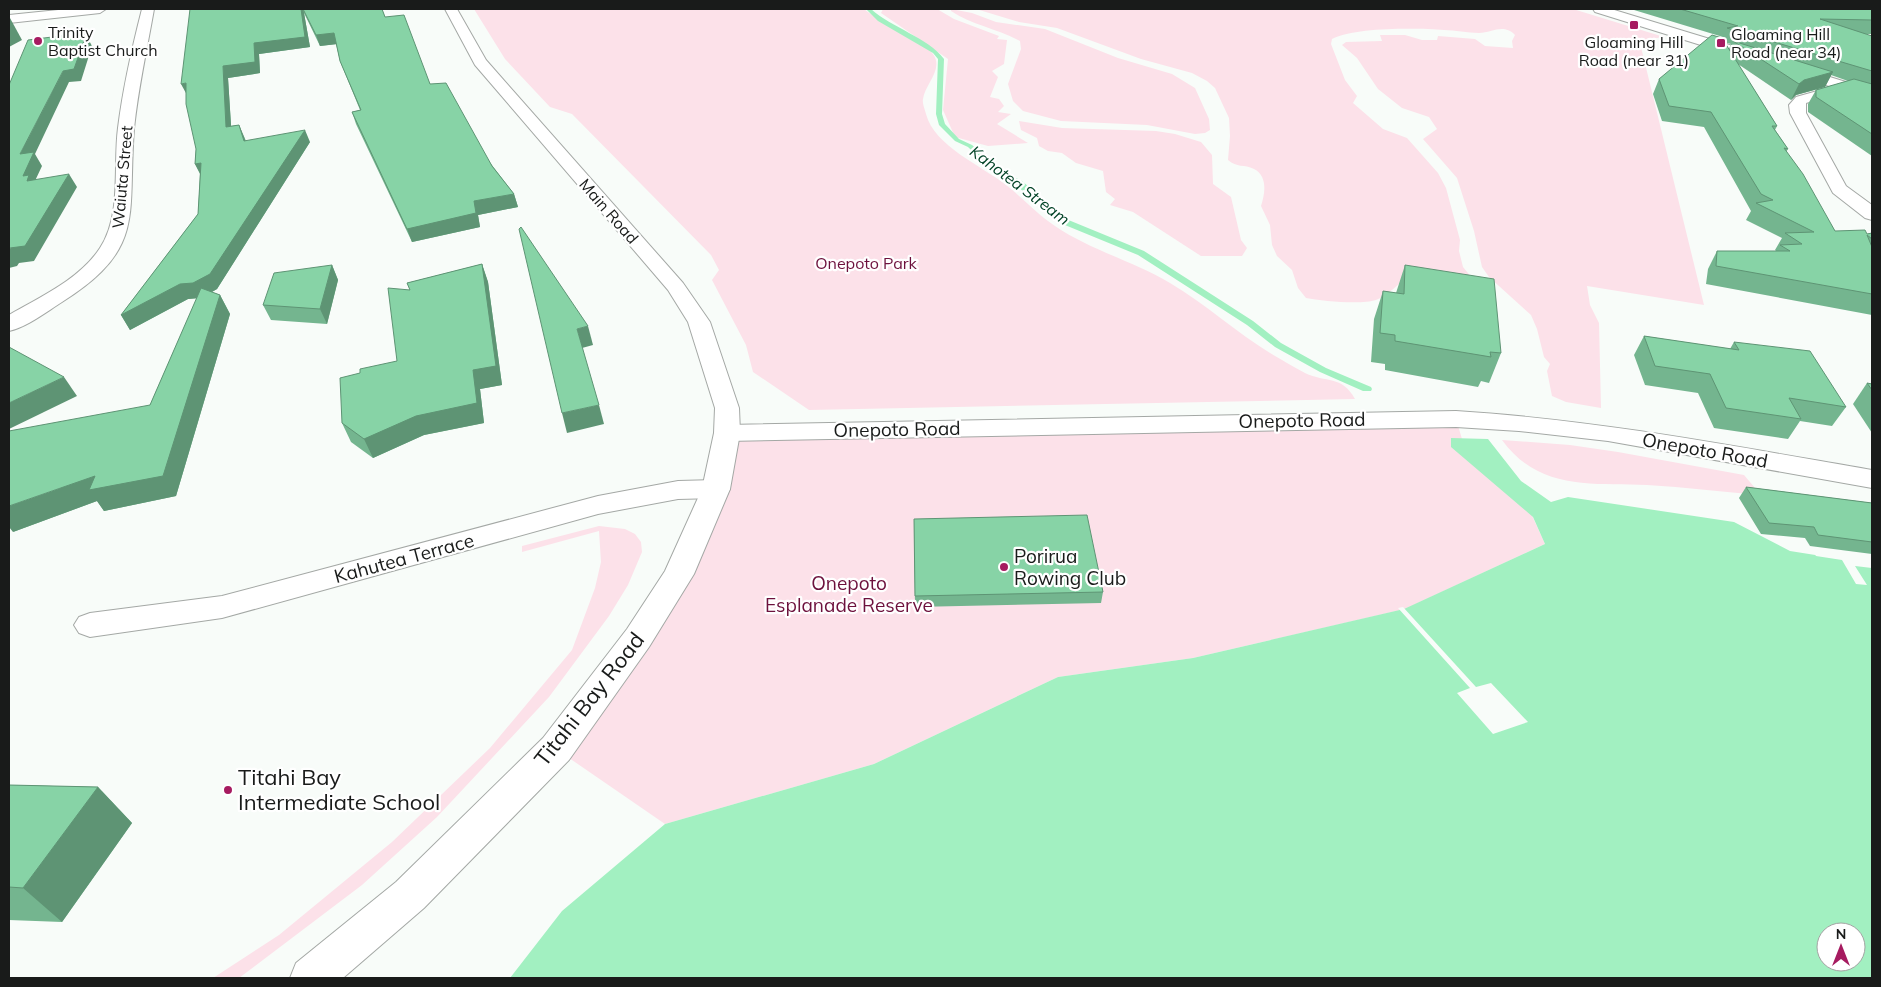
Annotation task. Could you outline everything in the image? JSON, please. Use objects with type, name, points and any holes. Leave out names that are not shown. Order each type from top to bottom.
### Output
[{"type":"street","points":[[9,20],[100,9]]},
{"type":"street","name":"Waiuta Street","points":[[9,324],[42,305],[88,272],[110,250],[119,233],[126,129],[148,9]]},
{"type":"street","name":"Main Road","points":[[451,9],[480,62],[676,287],[699,322],[714,360],[727,408],[727,432]]},
{"type":"street","points":[[1599,9],[1752,57]]},
{"type":"street","points":[[1778,65],[1872,95]]},
{"type":"street","points":[[1846,87],[1801,100],[1797,104],[1798,113],[1840,189],[1872,214]]},
{"type":"street","name":"Onepoto Road","points":[[727,432],[1456,419],[1608,432],[1872,480]]},
{"type":"street","name":"Titahi Bay Road","points":[[311,978],[410,895],[556,749],[638,638],[679,574],[716,489],[727,432]]},
{"type":"street","name":"Kahutea Terrace","points":[[90,625],[222,607],[598,505],[678,490],[716,489]]},
{"type":"green space","name":"Onepoto Park","points":[[474,9],[864,9],[920,42],[933,54],[936,60],[935,71],[924,93],[923,102],[931,125],[948,146],[1006,185],[1055,226],[1097,249],[1170,283],[1267,351],[1305,373],[1345,386],[1355,399],[809,410],[753,372],[746,345],[712,280],[719,270],[711,255],[572,114],[550,107],[505,59]]},
{"type":"green space","points":[[883,9],[937,9],[954,19],[999,36],[997,39],[1007,40],[1004,64],[992,71],[998,77],[990,97],[999,99],[1004,106],[998,112],[1011,114],[997,124],[1028,143],[988,146],[955,137],[943,110],[948,59],[881,13]]},
{"type":"green space","points":[[951,9],[972,13],[996,22],[1045,29],[1118,58],[1172,74],[1195,88],[1209,119],[1210,130],[1205,133],[1195,134],[1147,125],[1061,121],[1023,111],[1013,101],[1008,84],[1021,49],[1020,41],[959,16],[951,11]]},
{"type":"green space","points":[[976,9],[1573,9],[1664,37],[1644,40],[1640,43],[1704,305],[1587,286],[1590,305],[1599,323],[1601,408],[1566,402],[1552,396],[1547,371],[1550,364],[1544,357],[1537,329],[1531,315],[1489,277],[1482,267],[1474,231],[1457,178],[1423,139],[1437,129],[1429,117],[1402,108],[1378,89],[1357,58],[1342,45],[1346,42],[1382,41],[1380,35],[1405,35],[1422,40],[1437,40],[1438,36],[1475,39],[1485,46],[1513,48],[1512,41],[1515,35],[1511,31],[1497,29],[1479,33],[1432,29],[1387,29],[1356,32],[1332,39],[1331,44],[1345,80],[1357,96],[1353,103],[1383,129],[1407,138],[1438,173],[1446,188],[1460,240],[1459,251],[1463,267],[1472,278],[1407,276],[1389,293],[1376,300],[1341,302],[1306,298],[1298,288],[1292,270],[1277,256],[1272,245],[1270,225],[1261,206],[1264,196],[1262,176],[1254,169],[1234,164],[1228,160],[1229,118],[1215,88],[1207,81],[1192,73],[1141,59],[1057,28],[1019,22]]},
{"type":"green space","points":[[1019,121],[1062,128],[1156,131],[1175,134],[1201,142],[1212,155],[1213,184],[1231,197],[1241,240],[1247,248],[1242,256],[1201,256],[1133,212],[1110,205],[1115,199],[1106,192],[1103,171],[1076,163],[1062,153],[1048,151],[1039,146],[1037,138],[1021,130]]},
{"type":"green space","name":"Onepoto Esplanade Reserve","points":[[1456,419],[1462,439],[1529,509],[1545,544],[1405,609],[1193,658],[1058,677],[874,764],[665,824],[556,749],[638,638],[727,433]]},
{"type":"green space","points":[[1502,440],[1570,445],[1744,475],[1761,495],[1661,486],[1568,481],[1550,476],[1533,468],[1517,456]]},
{"type":"green space","points":[[599,526],[625,529],[635,534],[641,542],[642,552],[628,585],[609,616],[549,697],[437,817],[362,885],[239,978],[213,978],[279,935],[392,842],[490,748],[572,650],[595,588],[601,562],[599,531],[522,552],[522,546]]},
{"type":"shaded area","points":[[1451,438],[1488,439],[1521,481],[1551,502],[1568,497],[1734,522],[1790,551],[1872,564],[1872,978],[510,978],[562,911],[665,824],[874,764],[1058,677],[1193,658],[1404,609],[1545,544],[1533,517],[1451,447]]},
{"type":"pier","points":[[1814,553],[1872,562],[1872,568],[1855,566],[1867,585],[1856,584],[1842,560],[1816,556]]},
{"type":"pier","points":[[1403,607],[1476,687],[1491,683],[1528,722],[1493,734],[1457,693],[1470,688],[1398,608]]},
{"type":"building","points":[[190,9],[301,9],[305,37],[254,43],[255,62],[223,66],[226,127],[239,125],[244,141],[305,130],[210,274],[193,283],[180,284],[121,315],[198,214],[201,163],[195,164],[196,149],[186,104],[186,83],[181,84]]},
{"type":"building","points":[[303,9],[382,9],[385,17],[404,15],[430,84],[446,83],[492,166],[514,194],[474,201],[476,213],[407,229],[352,112],[361,110],[340,61],[334,33],[316,35]]},
{"type":"building","points":[[1680,9],[1872,9],[1872,20],[1820,19],[1872,36],[1872,71],[1727,28],[1738,26]]},
{"type":"building","points":[[84,33],[86,35],[74,69],[63,71],[20,154],[34,152],[23,176],[29,175],[27,181],[69,174],[25,246],[10,248],[9,250],[9,85],[28,40]]},
{"type":"building","points":[[1712,35],[1722,38],[1777,126],[1772,126],[1788,149],[1784,148],[1803,174],[1835,231],[1865,230],[1867,234],[1872,233],[1872,239],[1867,235],[1872,247],[1872,294],[1716,266],[1717,251],[1790,251],[1780,245],[1802,244],[1785,233],[1814,232],[1756,203],[1773,200],[1761,194],[1711,112],[1669,106],[1659,79]]},
{"type":"building","points":[[1733,41],[1833,72],[1804,80],[1799,84]]},
{"type":"building","points":[[1854,79],[1872,84],[1872,134],[1816,97],[1816,90]]},
{"type":"building","points":[[521,227],[588,326],[577,329],[599,405],[562,413],[519,229]]},
{"type":"building","points":[[482,264],[496,366],[473,370],[477,403],[416,416],[364,439],[342,423],[340,378],[360,373],[360,369],[397,361],[388,288],[410,290],[407,283]]},
{"type":"building","points":[[332,265],[320,309],[263,305],[274,273]]},
{"type":"building","points":[[1405,265],[1494,279],[1501,353],[1490,352],[1491,357],[1395,341],[1395,335],[1380,333],[1383,291],[1404,294]]},
{"type":"building","points":[[201,288],[220,295],[163,476],[89,490],[95,476],[9,506],[9,431],[150,405]]},
{"type":"building","points":[[1644,336],[1739,350],[1734,342],[1810,351],[1846,407],[1789,398],[1801,419],[1726,408],[1710,374],[1655,366]]},
{"type":"building","points":[[9,347],[64,377],[9,403]]},
{"type":"building","points":[[1746,487],[1872,503],[1872,542],[1818,535],[1814,527],[1769,523]]},
{"type":"building","name":"Porirua Rowing Club","points":[[1087,515],[1103,592],[915,596],[914,519]]},
{"type":"building","points":[[9,785],[98,787],[23,888],[9,887]]},
{"type":"waterway","name":"Kahotea Stream","points":[[868,9],[880,20],[935,52],[941,59],[939,114],[942,125],[957,140],[970,146],[1000,173],[1019,183],[1063,221],[1141,253],[1250,323],[1278,345],[1323,370],[1367,389]]},
{"type":"place","name":"Gloaming Hill Road (near 31)","points":[[1634,25]]},
{"type":"place","name":"Trinity Baptist Church","points":[[38,41]]},
{"type":"place","name":"Gloaming Hill Road (near 34)","points":[[1721,43]]},
{"type":"place","name":"Porirua Rowing Club","points":[[1004,567]]},
{"type":"place","name":"Titahi Bay Intermediate School","points":[[228,790]]}]
